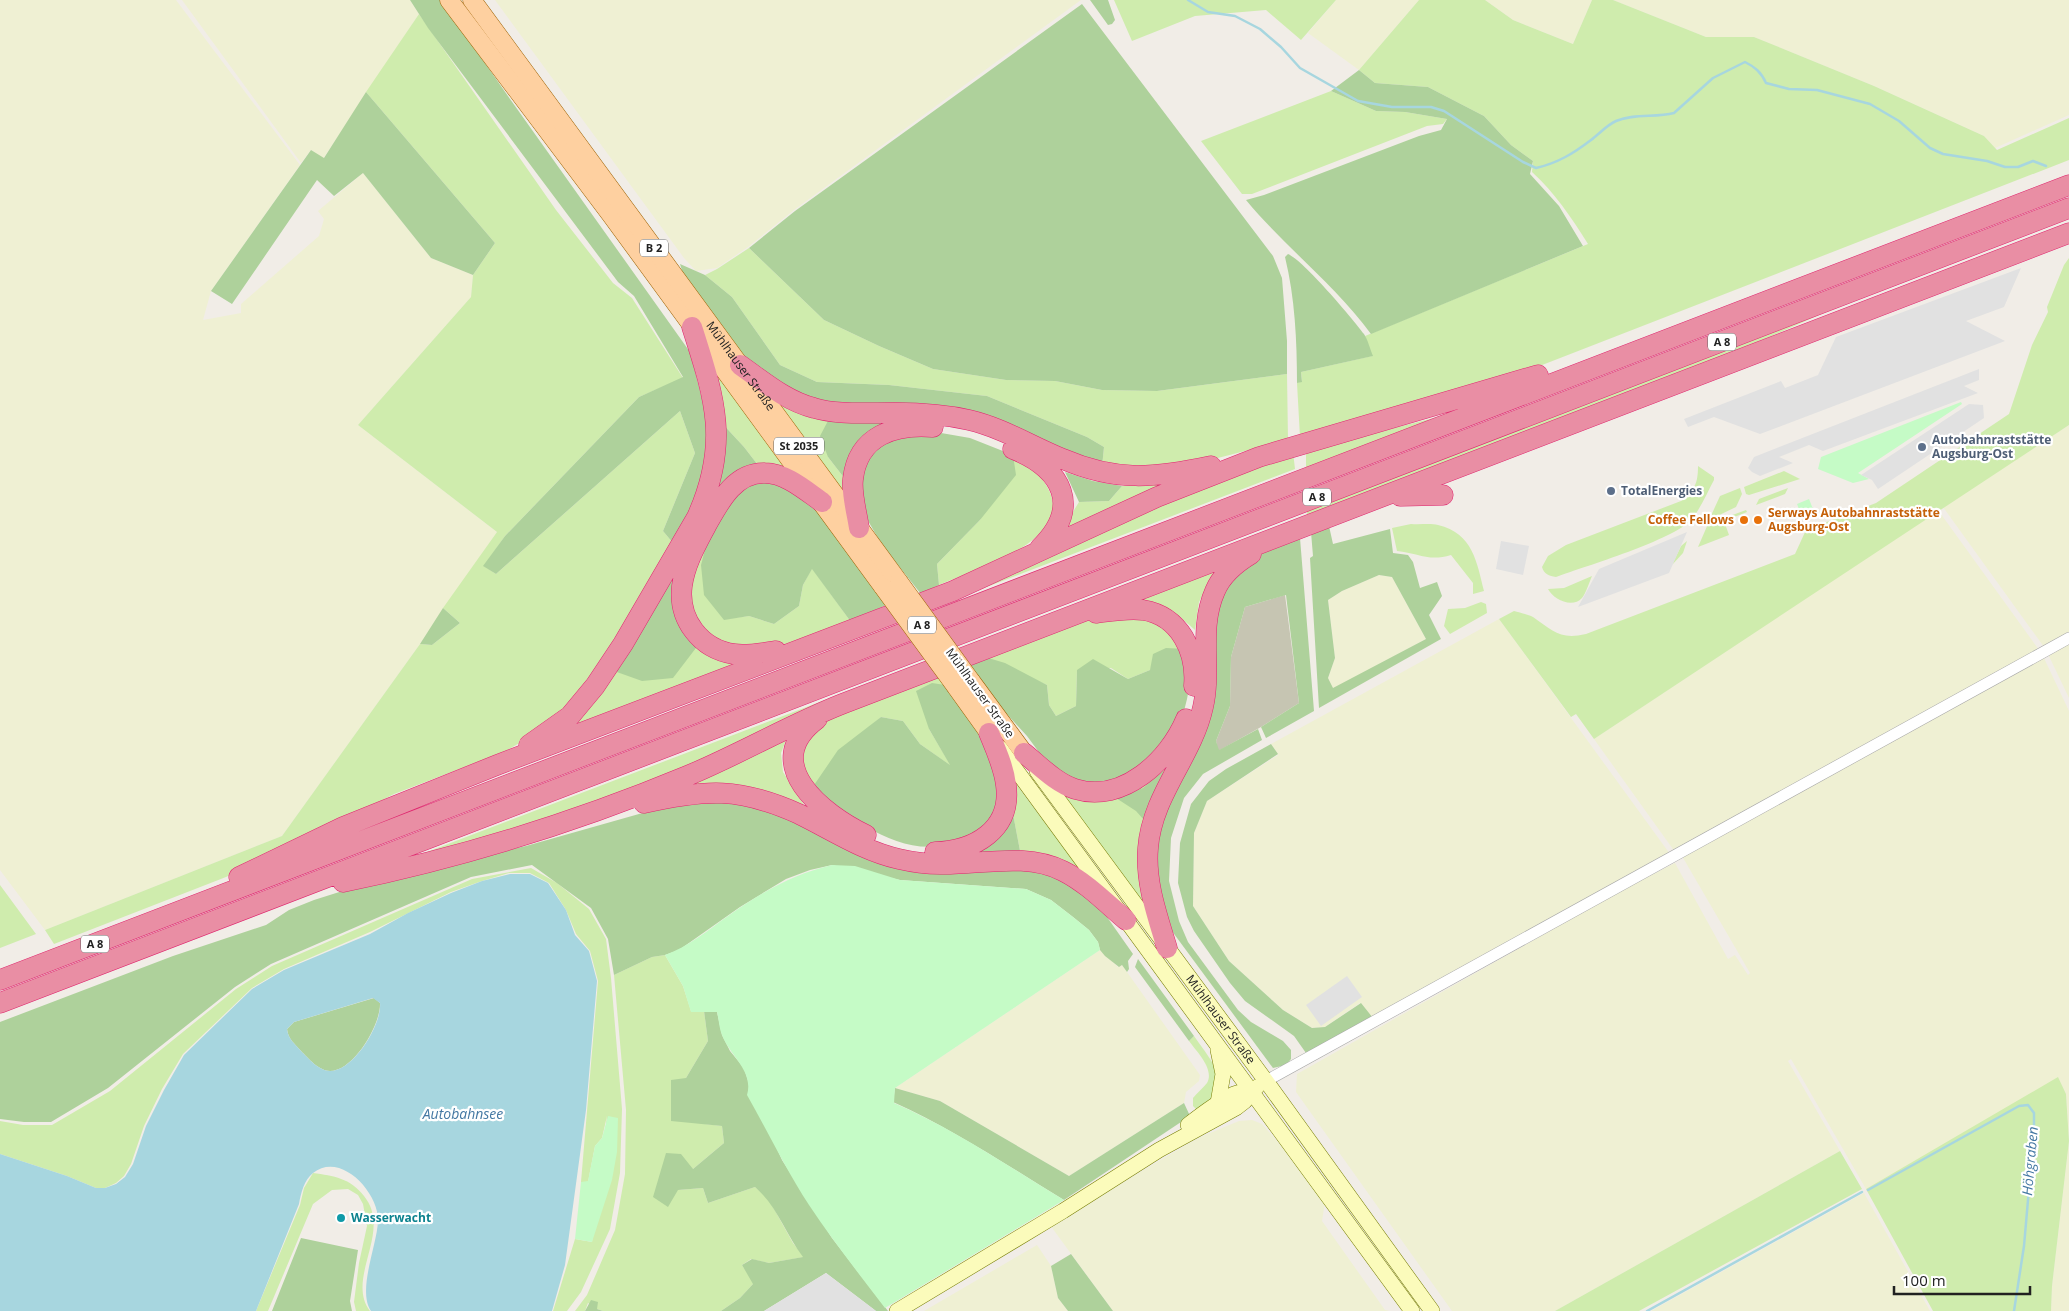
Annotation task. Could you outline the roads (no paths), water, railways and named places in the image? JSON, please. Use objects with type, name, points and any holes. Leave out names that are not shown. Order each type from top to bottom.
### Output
[{"type":"highway","name":"A 8","points":[[0,980],[2069,185]]},
{"type":"highway","name":"A 8","points":[[0,1003],[2069,208]]},
{"type":"highway","points":[[287,894],[390,873],[580,817],[690,775],[806,718],[2069,233]]},
{"type":"highway","points":[[497,765],[570,716],[595,686],[623,644],[704,500],[714,465],[716,423],[712,390],[692,327]]},
{"type":"highway","points":[[740,365],[785,396],[813,408],[846,413],[935,414],[969,420],[1001,430],[1062,459],[1115,475],[1152,476],[1259,457],[1472,396],[1540,374],[1655,343]]},
{"type":"highway","points":[[859,528],[852,480],[856,464],[862,452],[873,440],[900,427],[923,426],[965,432],[1024,453],[1051,472],[1059,483],[1064,504],[1061,520],[1048,539],[1026,558]]},
{"type":"highway","points":[[189,908],[228,882],[343,827],[497,765],[953,591],[1157,497],[1259,457]]},
{"type":"highway","points":[[822,502],[800,487],[775,474],[752,474],[738,481],[728,491],[718,506],[695,546],[684,576],[682,596],[684,613],[694,632],[708,645],[725,652],[744,654],[768,652],[822,642]]},
{"type":"highway","points":[[1375,500],[1405,495],[1443,495]]},
{"type":"highway","points":[[1167,948],[1150,886],[1147,860],[1149,836],[1163,793],[1188,745],[1203,709],[1208,676],[1205,634],[1209,606],[1216,589],[1231,568],[1240,560],[1284,534]]},
{"type":"highway","points":[[1024,754],[1068,786],[1096,792],[1114,789],[1146,772],[1166,753],[1180,732],[1192,700],[1195,672],[1190,650],[1181,631],[1160,615],[1143,610],[1133,610],[1112,611],[1060,619]]},
{"type":"highway","points":[[842,704],[820,716],[800,736],[794,752],[793,762],[800,783],[815,800],[848,825],[876,839],[909,849],[932,852],[959,850],[978,843],[993,830],[1005,805],[1006,785],[1000,761],[989,733]]},
{"type":"highway","points":[[580,817],[687,794],[733,792],[778,806],[862,846],[898,859],[940,864],[1018,861],[1048,866],[1078,880],[1126,920]]},
{"type":"main road","name":"Mühlhauser Straße","points":[[449,0],[822,502],[891,584],[963,684],[1024,754],[1266,1081],[1400,1264],[1432,1311]]},
{"type":"main road","name":"Mühlhauser Straße","points":[[472,0],[859,528],[891,584]]},
{"type":"main road","name":"Mühlhauser Straße","points":[[963,684],[989,733],[1412,1311]]},
{"type":"main road","points":[[1216,1044],[1223,1074],[1218,1103]]},
{"type":"main road","points":[[1159,1150],[1218,1103],[1239,1092],[1252,1090],[1266,1081]]},
{"type":"main road","points":[[897,1311],[1063,1211],[1159,1150],[1236,1108],[1245,1101],[1252,1090]]},
{"type":"street","points":[[1266,1081],[2069,638]]},
{"type":"water","name":"Autobahnsee","points":[[510,874],[530,874],[548,883],[566,910],[575,935],[589,951],[597,981],[586,1110],[565,1265],[552,1311],[371,1311],[367,1302],[366,1292],[377,1231],[377,1210],[365,1188],[356,1178],[346,1171],[335,1167],[324,1168],[313,1173],[305,1183],[299,1204],[256,1311],[0,1311],[0,1154],[67,1176],[96,1188],[105,1188],[116,1184],[125,1177],[133,1164],[146,1126],[184,1055],[252,989],[284,970],[370,934],[408,913],[482,881]],"holes":[[[373,998],[380,1003],[376,1022],[365,1045],[357,1055],[339,1069],[330,1071],[318,1067],[290,1039],[287,1029],[294,1022]]]},
{"type":"waterway","points":[[1188,0],[1208,12],[1235,16],[1260,29],[1281,47],[1300,68],[1358,101],[1392,107],[1431,107],[1444,111],[1523,162],[1536,168],[1572,153],[1616,121],[1630,117],[1674,113],[1713,78],[1745,62],[1757,70],[1766,83],[1789,89],[1817,90],[1870,104],[1899,121],[1930,148],[1943,154],[1987,161],[2005,167],[2018,167],[2033,161],[2046,166]]},
{"type":"waterway","name":"Höhgraben","points":[[1868,1190],[2019,1106],[2028,1105],[2034,1113],[2034,1131],[2024,1246],[2014,1311]]},
{"type":"waterway","name":"Höhgraben","points":[[1647,1311],[1862,1192]]},
{"type":"place","name":"Autobahnraststätte Augsburg-Ost","points":[[1922,447]]},
{"type":"place","name":"TotalEnergies","points":[[1611,491]]},
{"type":"place","name":"Coffee Fellows","points":[[1744,520]]},
{"type":"place","name":"Serways Autobahnraststätte Augsburg-Ost","points":[[1758,520]]},
{"type":"place","name":"Wasserwacht","points":[[341,1218]]}]
